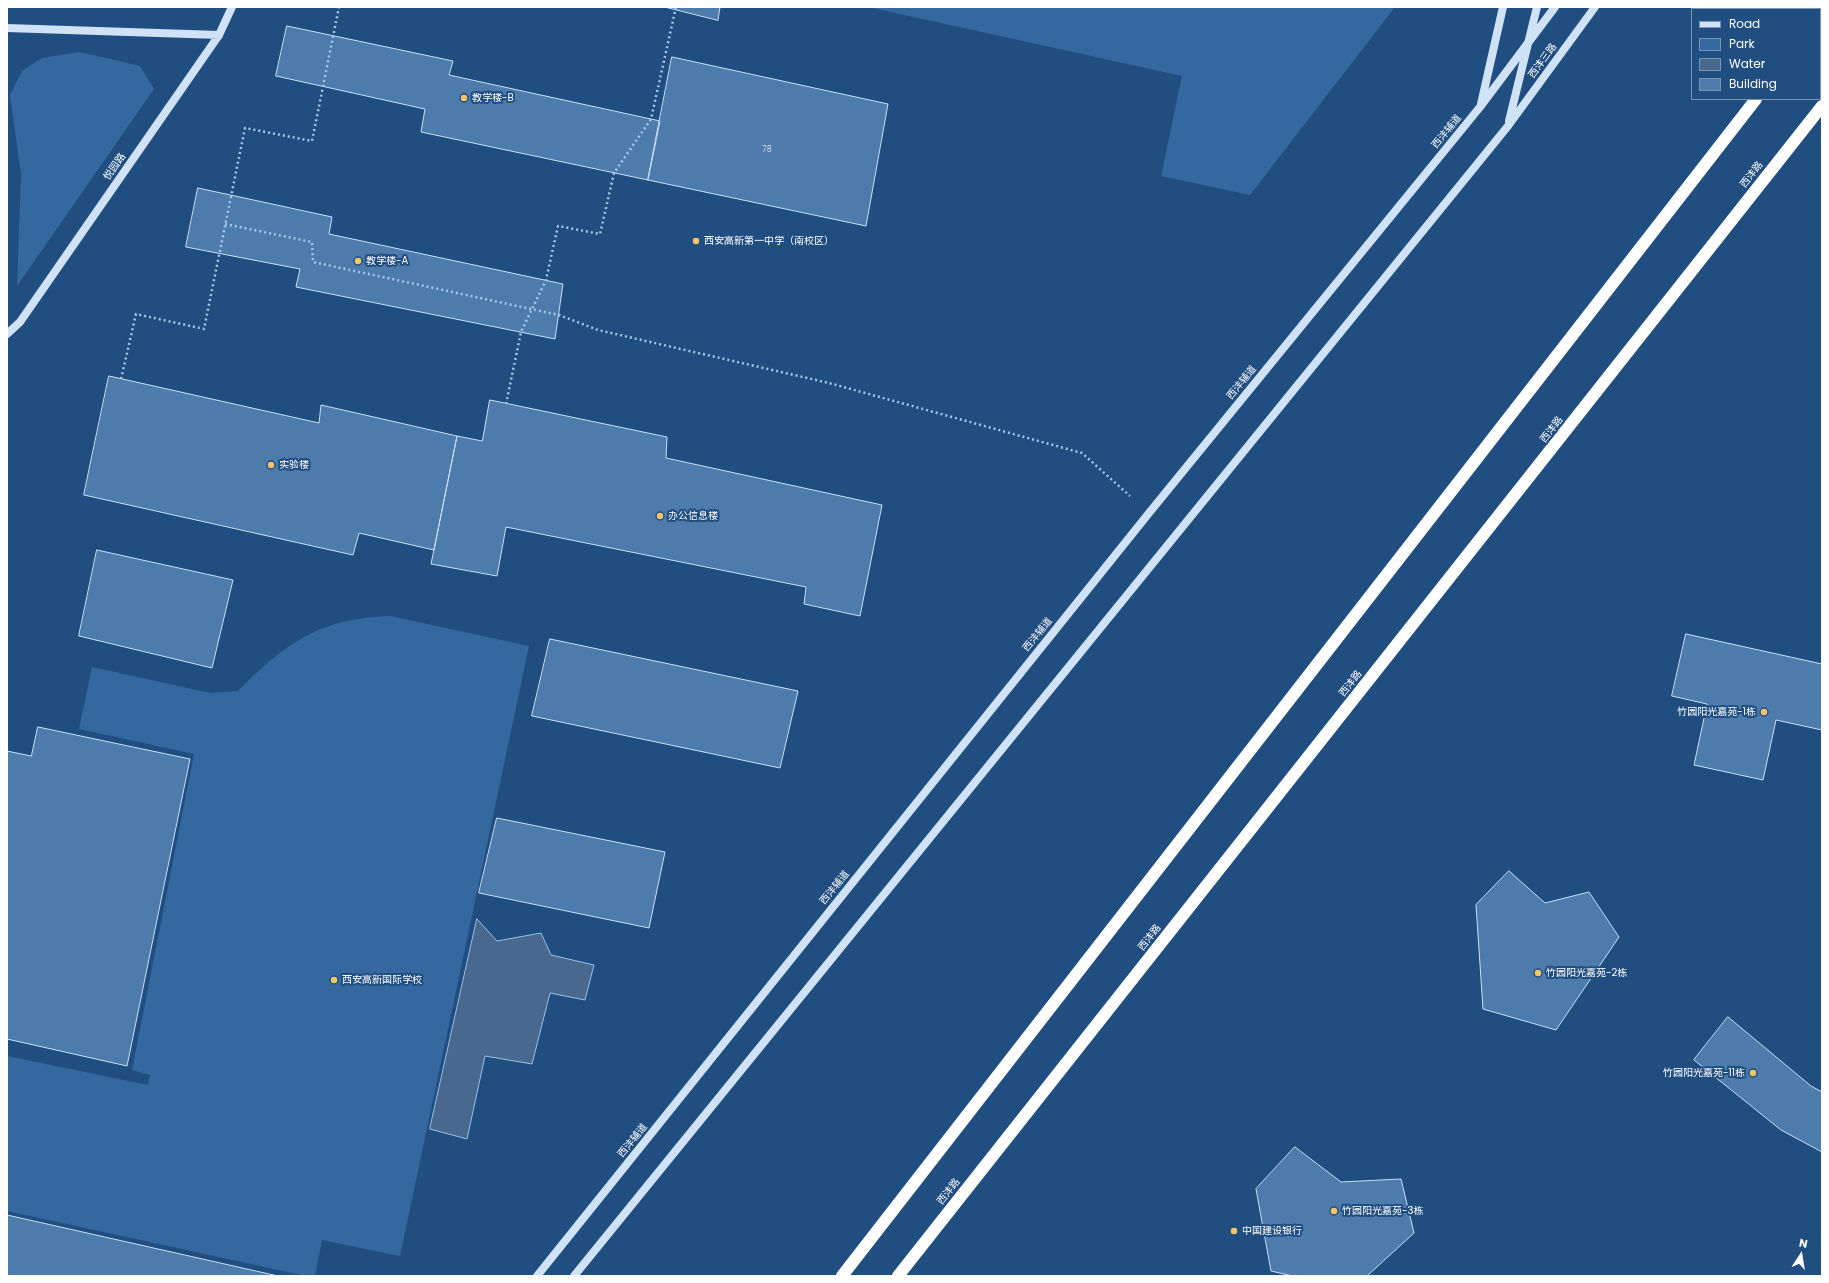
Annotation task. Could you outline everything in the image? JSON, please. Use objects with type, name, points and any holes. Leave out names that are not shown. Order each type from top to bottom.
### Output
[{"type":"highway","points":[[842,1276],[1755,100]]},
{"type":"highway","name":"西沣路","points":[[898,1276],[1822,106]]},
{"type":"street","name":"悦园路","points":[[7,334],[20,322],[219,35],[232,7]]},
{"type":"street","points":[[1480,107],[1503,7]]},
{"type":"street","points":[[574,1276],[1508,126],[1536,7]]},
{"type":"street","name":"西沣辅道","points":[[537,1276],[1149,513],[1480,107],[1555,7]]},
{"type":"street","name":"西沣三路","points":[[1508,126],[1595,7]]},
{"type":"street","points":[[7,28],[219,35]]},
{"type":"path","points":[[121,379],[136,314],[204,329],[220,253],[230,195],[245,128],[312,142],[340,7]]},
{"type":"path","points":[[506,404],[521,332],[546,280],[558,226],[600,234],[614,173],[651,119],[676,8]]},
{"type":"path","points":[[225,224],[312,242],[313,262],[559,315],[598,330],[829,383],[1082,453],[1130,496]]},
{"type":"green space","points":[[868,7],[1395,7],[1250,195],[1161,176],[1182,76]]},
{"type":"green space","points":[[80,52],[140,66],[154,89],[17,286],[21,174],[10,95],[22,71],[42,58]]},
{"type":"green space","points":[[390,616],[529,646],[400,1256],[322,1240],[315,1276],[306,1276],[7,1211],[7,1056],[148,1085],[150,1075],[132,1070],[194,754],[79,729],[92,667],[210,693],[238,691],[272,659],[306,636],[324,628],[344,622]]},
{"type":"water","points":[[477,919],[497,941],[541,933],[551,955],[594,965],[585,1000],[550,993],[532,1064],[485,1056],[467,1139],[430,1129]]},
{"type":"building","points":[[665,7],[720,7],[718,20]]},
{"type":"building","name":"教学楼-B","points":[[287,26],[453,61],[449,75],[660,121],[648,180],[421,132],[425,109],[276,76]]},
{"type":"building","points":[[672,57],[888,104],[866,226],[648,180]]},
{"type":"building","name":"教学楼-A","points":[[198,188],[332,217],[329,234],[563,284],[555,339],[296,287],[300,269],[186,247]]},
{"type":"building","name":"实验楼","points":[[109,376],[319,423],[321,405],[457,436],[434,550],[359,533],[353,555],[84,495]]},
{"type":"building","name":"办公信息楼","points":[[490,400],[667,437],[666,458],[882,505],[860,616],[804,604],[806,587],[506,527],[497,576],[431,564],[457,436],[482,441]]},
{"type":"building","points":[[97,550],[233,580],[212,668],[79,636]]},
{"type":"building","name":"竹园阳光嘉苑-1栋","points":[[1686,634],[1822,664],[1822,730],[1776,720],[1763,780],[1694,765],[1707,704],[1672,696]]},
{"type":"building","points":[[550,639],[798,691],[780,768],[532,716]]},
{"type":"building","points":[[38,727],[190,759],[127,1066],[7,1039],[7,751],[31,756]]},
{"type":"building","points":[[497,818],[665,852],[649,928],[479,893]]},
{"type":"building","name":"竹园阳光嘉苑-2栋","points":[[1509,871],[1545,903],[1589,892],[1619,937],[1556,1030],[1483,1009],[1476,905]]},
{"type":"building","name":"竹园阳光嘉苑-11栋","points":[[1728,1017],[1811,1086],[1822,1092],[1822,1152],[1781,1130],[1694,1060]]},
{"type":"building","name":"竹园阳光嘉苑-3栋","points":[[1295,1147],[1341,1182],[1401,1179],[1414,1233],[1367,1276],[1293,1276],[1271,1271],[1256,1189]]},
{"type":"building","points":[[7,1215],[278,1276],[7,1276]]},
{"type":"place","name":"教学楼-B","points":[[464,98]]},
{"type":"place","name":"西安高新第一中学（南校区）","points":[[696,241]]},
{"type":"place","name":"教学楼-A","points":[[358,261]]},
{"type":"place","name":"实验楼","points":[[271,465]]},
{"type":"place","name":"办公信息楼","points":[[660,516]]},
{"type":"place","name":"竹园阳光嘉苑-1栋","points":[[1764,712]]},
{"type":"place","name":"竹园阳光嘉苑-2栋","points":[[1538,973]]},
{"type":"place","name":"西安高新国际学校","points":[[334,980]]},
{"type":"place","name":"竹园阳光嘉苑-11栋","points":[[1753,1073]]},
{"type":"place","name":"竹园阳光嘉苑-3栋","points":[[1334,1211]]},
{"type":"place","name":"中国建设银行","points":[[1234,1231]]}]
